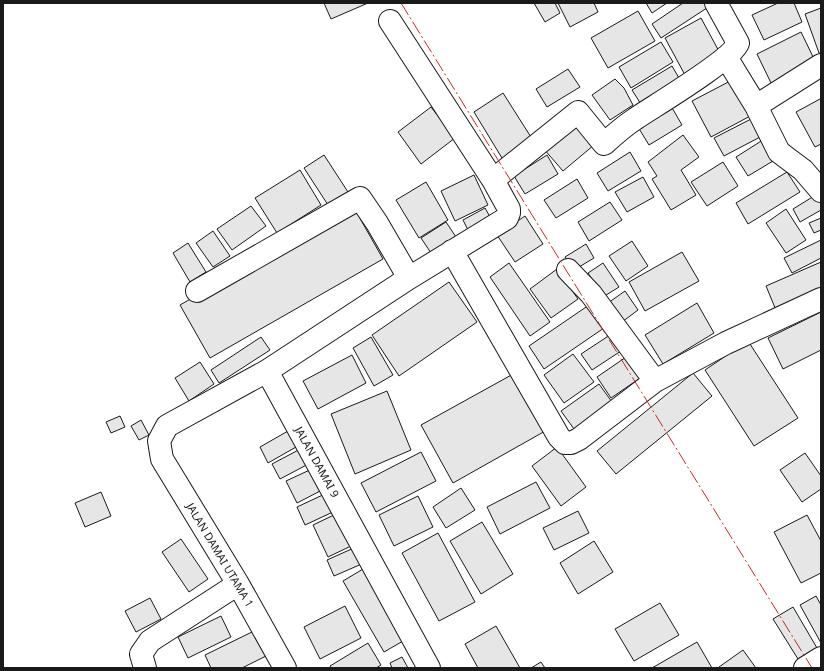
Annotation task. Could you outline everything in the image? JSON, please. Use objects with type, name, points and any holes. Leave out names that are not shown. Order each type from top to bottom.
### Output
[{"type":"street","points":[[493,180],[578,112],[604,144],[633,120],[726,57],[738,43],[716,3]]},
{"type":"street","points":[[267,371],[409,278],[507,218],[509,213],[509,209],[493,180],[390,21]]},
{"type":"street","points":[[726,57],[756,106],[779,152],[803,170],[821,191]]},
{"type":"street","points":[[756,106],[821,65]]},
{"type":"street","points":[[196,291],[360,198],[377,223],[409,278]]},
{"type":"street","points":[[452,251],[559,437],[565,443],[571,443],[579,439],[655,381],[726,343],[821,299]]},
{"type":"street","points":[[568,270],[591,294],[655,381]]},
{"type":"street","name":"JALAN DAMAI UTAMA 1","points":[[267,371],[167,426],[159,441],[162,459],[238,584],[285,668]]},
{"type":"street","name":"JALAN DAMAI 9","points":[[267,371],[429,668]]},
{"type":"street","points":[[145,668],[142,654],[150,641],[238,584]]},
{"type":"street","points":[[805,668],[821,658]]},
{"type":"building","points":[[324,3],[368,3],[331,19]]},
{"type":"building","points":[[534,3],[555,3],[560,13],[545,22]]},
{"type":"building","points":[[558,3],[594,3],[598,12],[570,27]]},
{"type":"building","points":[[646,3],[667,3],[652,13]]},
{"type":"building","points":[[683,3],[713,4],[661,38],[652,24]]},
{"type":"building","points":[[778,3],[794,3],[802,22],[764,40],[752,15]]},
{"type":"building","points":[[821,8],[821,53],[819,53],[805,14]]},
{"type":"building","points":[[638,11],[655,41],[608,68],[591,38]]},
{"type":"building","points":[[701,18],[721,55],[685,75],[665,38]]},
{"type":"building","points":[[801,32],[816,63],[772,85],[757,54]]},
{"type":"building","points":[[661,42],[673,62],[631,88],[619,67]]},
{"type":"building","points":[[672,66],[683,85],[644,109],[632,90]]},
{"type":"building","points":[[568,69],[580,87],[547,107],[536,89]]},
{"type":"building","points":[[736,78],[754,114],[711,137],[692,101]]},
{"type":"building","points":[[615,79],[624,88],[633,105],[610,120],[592,95]]},
{"type":"building","points":[[503,93],[536,145],[505,163],[474,112]]},
{"type":"building","points":[[820,99],[821,144],[815,147],[796,112]]},
{"type":"building","points":[[671,106],[682,125],[649,145],[638,127]]},
{"type":"building","points":[[431,107],[455,138],[421,164],[398,132]]},
{"type":"building","points":[[753,118],[762,136],[724,156],[714,138]]},
{"type":"building","points":[[576,121],[594,145],[563,171],[543,148]]},
{"type":"building","points":[[683,135],[699,157],[681,170],[696,195],[671,210],[652,179],[657,176],[648,162]]},
{"type":"building","points":[[766,138],[778,158],[748,176],[736,157]]},
{"type":"building","points":[[630,152],[641,171],[608,191],[597,173]]},
{"type":"building","points":[[324,155],[348,192],[328,205],[304,168]]},
{"type":"building","points":[[547,155],[558,174],[525,194],[514,176]]},
{"type":"building","points":[[723,162],[738,186],[707,206],[691,182]]},
{"type":"building","points":[[300,170],[321,205],[277,233],[255,198]]},
{"type":"building","points":[[787,172],[800,192],[748,224],[736,203]]},
{"type":"building","points":[[474,175],[488,205],[455,221],[441,191]]},
{"type":"building","points":[[643,177],[654,197],[627,212],[615,192]]},
{"type":"building","points":[[577,179],[588,198],[556,218],[544,200]]},
{"type":"building","points":[[426,182],[448,220],[419,238],[396,200]]},
{"type":"building","points":[[819,193],[821,196],[821,210],[800,222],[793,209]]},
{"type":"building","points":[[610,202],[622,220],[589,241],[578,222]]},
{"type":"building","points":[[251,206],[266,226],[232,250],[217,229]]},
{"type":"building","points":[[353,206],[383,259],[210,358],[180,305]]},
{"type":"building","points":[[485,208],[493,222],[470,234],[463,220]]},
{"type":"building","points":[[786,209],[806,240],[786,253],[766,223]]},
{"type":"building","points":[[525,216],[543,244],[515,262],[497,235]]},
{"type":"building","points":[[821,218],[821,230],[814,233],[809,223]]},
{"type":"building","points":[[446,222],[460,243],[435,259],[421,238]]},
{"type":"building","points":[[213,231],[230,256],[213,267],[196,243]]},
{"type":"building","points":[[821,240],[821,258],[792,273],[784,258]]},
{"type":"building","points":[[632,241],[648,266],[626,281],[609,256]]},
{"type":"building","points":[[188,243],[206,272],[190,282],[173,253]]},
{"type":"building","points":[[586,244],[594,258],[574,270],[565,257]]},
{"type":"building","points":[[682,252],[699,281],[645,311],[629,282]]},
{"type":"building","points":[[821,262],[821,296],[778,315],[766,286]]},
{"type":"building","points":[[509,263],[550,322],[530,336],[490,277]]},
{"type":"building","points":[[603,263],[619,287],[603,297],[588,273]]},
{"type":"building","points":[[557,269],[578,299],[551,318],[530,289]]},
{"type":"building","points":[[449,282],[477,322],[399,376],[372,335]]},
{"type":"building","points":[[625,291],[638,310],[622,322],[608,303]]},
{"type":"building","points":[[697,303],[714,333],[663,364],[645,335]]},
{"type":"building","points":[[589,305],[604,328],[544,369],[529,346]]},
{"type":"building","points":[[821,312],[821,350],[783,369],[768,338]]},
{"type":"building","points":[[613,333],[624,349],[592,370],[581,354]]},
{"type":"building","points":[[261,337],[270,350],[219,383],[211,370]]},
{"type":"building","points":[[371,337],[393,375],[374,386],[353,348]]},
{"type":"building","points":[[748,341],[798,418],[754,446],[705,370]]},
{"type":"building","points":[[632,353],[646,374],[611,398],[597,377]]},
{"type":"building","points":[[573,354],[594,382],[564,403],[544,375]]},
{"type":"building","points":[[352,355],[366,383],[318,409],[303,381]]},
{"type":"building","points":[[200,362],[214,384],[189,401],[175,378]]},
{"type":"building","points":[[515,373],[547,430],[453,483],[421,425]]},
{"type":"building","points":[[693,373],[712,396],[616,474],[597,451]]},
{"type":"building","points":[[599,384],[612,402],[574,429],[561,411]]},
{"type":"building","points":[[387,391],[411,450],[355,474],[331,414]]},
{"type":"building","points":[[120,416],[125,427],[111,433],[106,422]]},
{"type":"building","points":[[141,420],[149,435],[139,440],[131,426]]},
{"type":"building","points":[[295,427],[303,443],[268,463],[260,447]]},
{"type":"building","points":[[306,446],[314,461],[280,479],[272,464]]},
{"type":"building","points":[[557,447],[586,487],[561,506],[532,466]]},
{"type":"building","points":[[421,452],[436,481],[376,512],[361,483]]},
{"type":"building","points":[[805,453],[821,476],[821,489],[802,502],[780,470]]},
{"type":"building","points":[[314,468],[324,489],[297,503],[286,481]]},
{"type":"building","points":[[536,482],[550,508],[500,534],[487,507]]},
{"type":"building","points":[[461,488],[475,510],[446,528],[433,507]]},
{"type":"building","points":[[101,492],[111,516],[85,527],[75,503]]},
{"type":"building","points":[[327,493],[335,511],[305,525],[297,507]]},
{"type":"building","points":[[418,496],[433,527],[394,546],[379,515]]},
{"type":"building","points":[[578,511],[589,533],[554,550],[543,528]]},
{"type":"building","points":[[336,514],[351,546],[328,557],[313,525]]},
{"type":"building","points":[[807,515],[821,541],[821,573],[801,583],[774,532]]},
{"type":"building","points":[[482,522],[513,574],[481,594],[450,541]]},
{"type":"building","points":[[438,533],[475,602],[439,621],[402,553]]},
{"type":"building","points":[[181,539],[208,579],[189,592],[162,552]]},
{"type":"building","points":[[594,541],[613,572],[578,594],[560,563]]},
{"type":"building","points":[[356,547],[364,563],[334,576],[327,560]]},
{"type":"building","points":[[368,566],[410,637],[384,652],[343,581]]},
{"type":"building","points":[[816,596],[821,605],[821,643],[800,605]]},
{"type":"building","points":[[150,598],[161,619],[136,632],[125,611]]},
{"type":"building","points":[[660,603],[679,635],[634,661],[615,629]]},
{"type":"building","points":[[345,606],[361,638],[320,659],[304,627]]},
{"type":"building","points":[[793,607],[817,648],[798,659],[773,619]]},
{"type":"building","points":[[221,616],[231,637],[188,658],[178,637]]},
{"type":"building","points":[[496,626],[520,668],[478,668],[465,644]]},
{"type":"building","points":[[256,630],[268,655],[242,668],[211,668],[205,655]]},
{"type":"building","points":[[697,642],[712,668],[652,668]]},
{"type":"building","points":[[368,643],[381,665],[376,668],[331,668],[330,666]]},
{"type":"building","points":[[743,650],[756,668],[719,667]]},
{"type":"building","points":[[402,657],[408,668],[392,668],[390,663]]},
{"type":"building","points":[[541,662],[545,668],[531,668]]},
{"type":"power","points":[[401,3],[812,668]]}]
